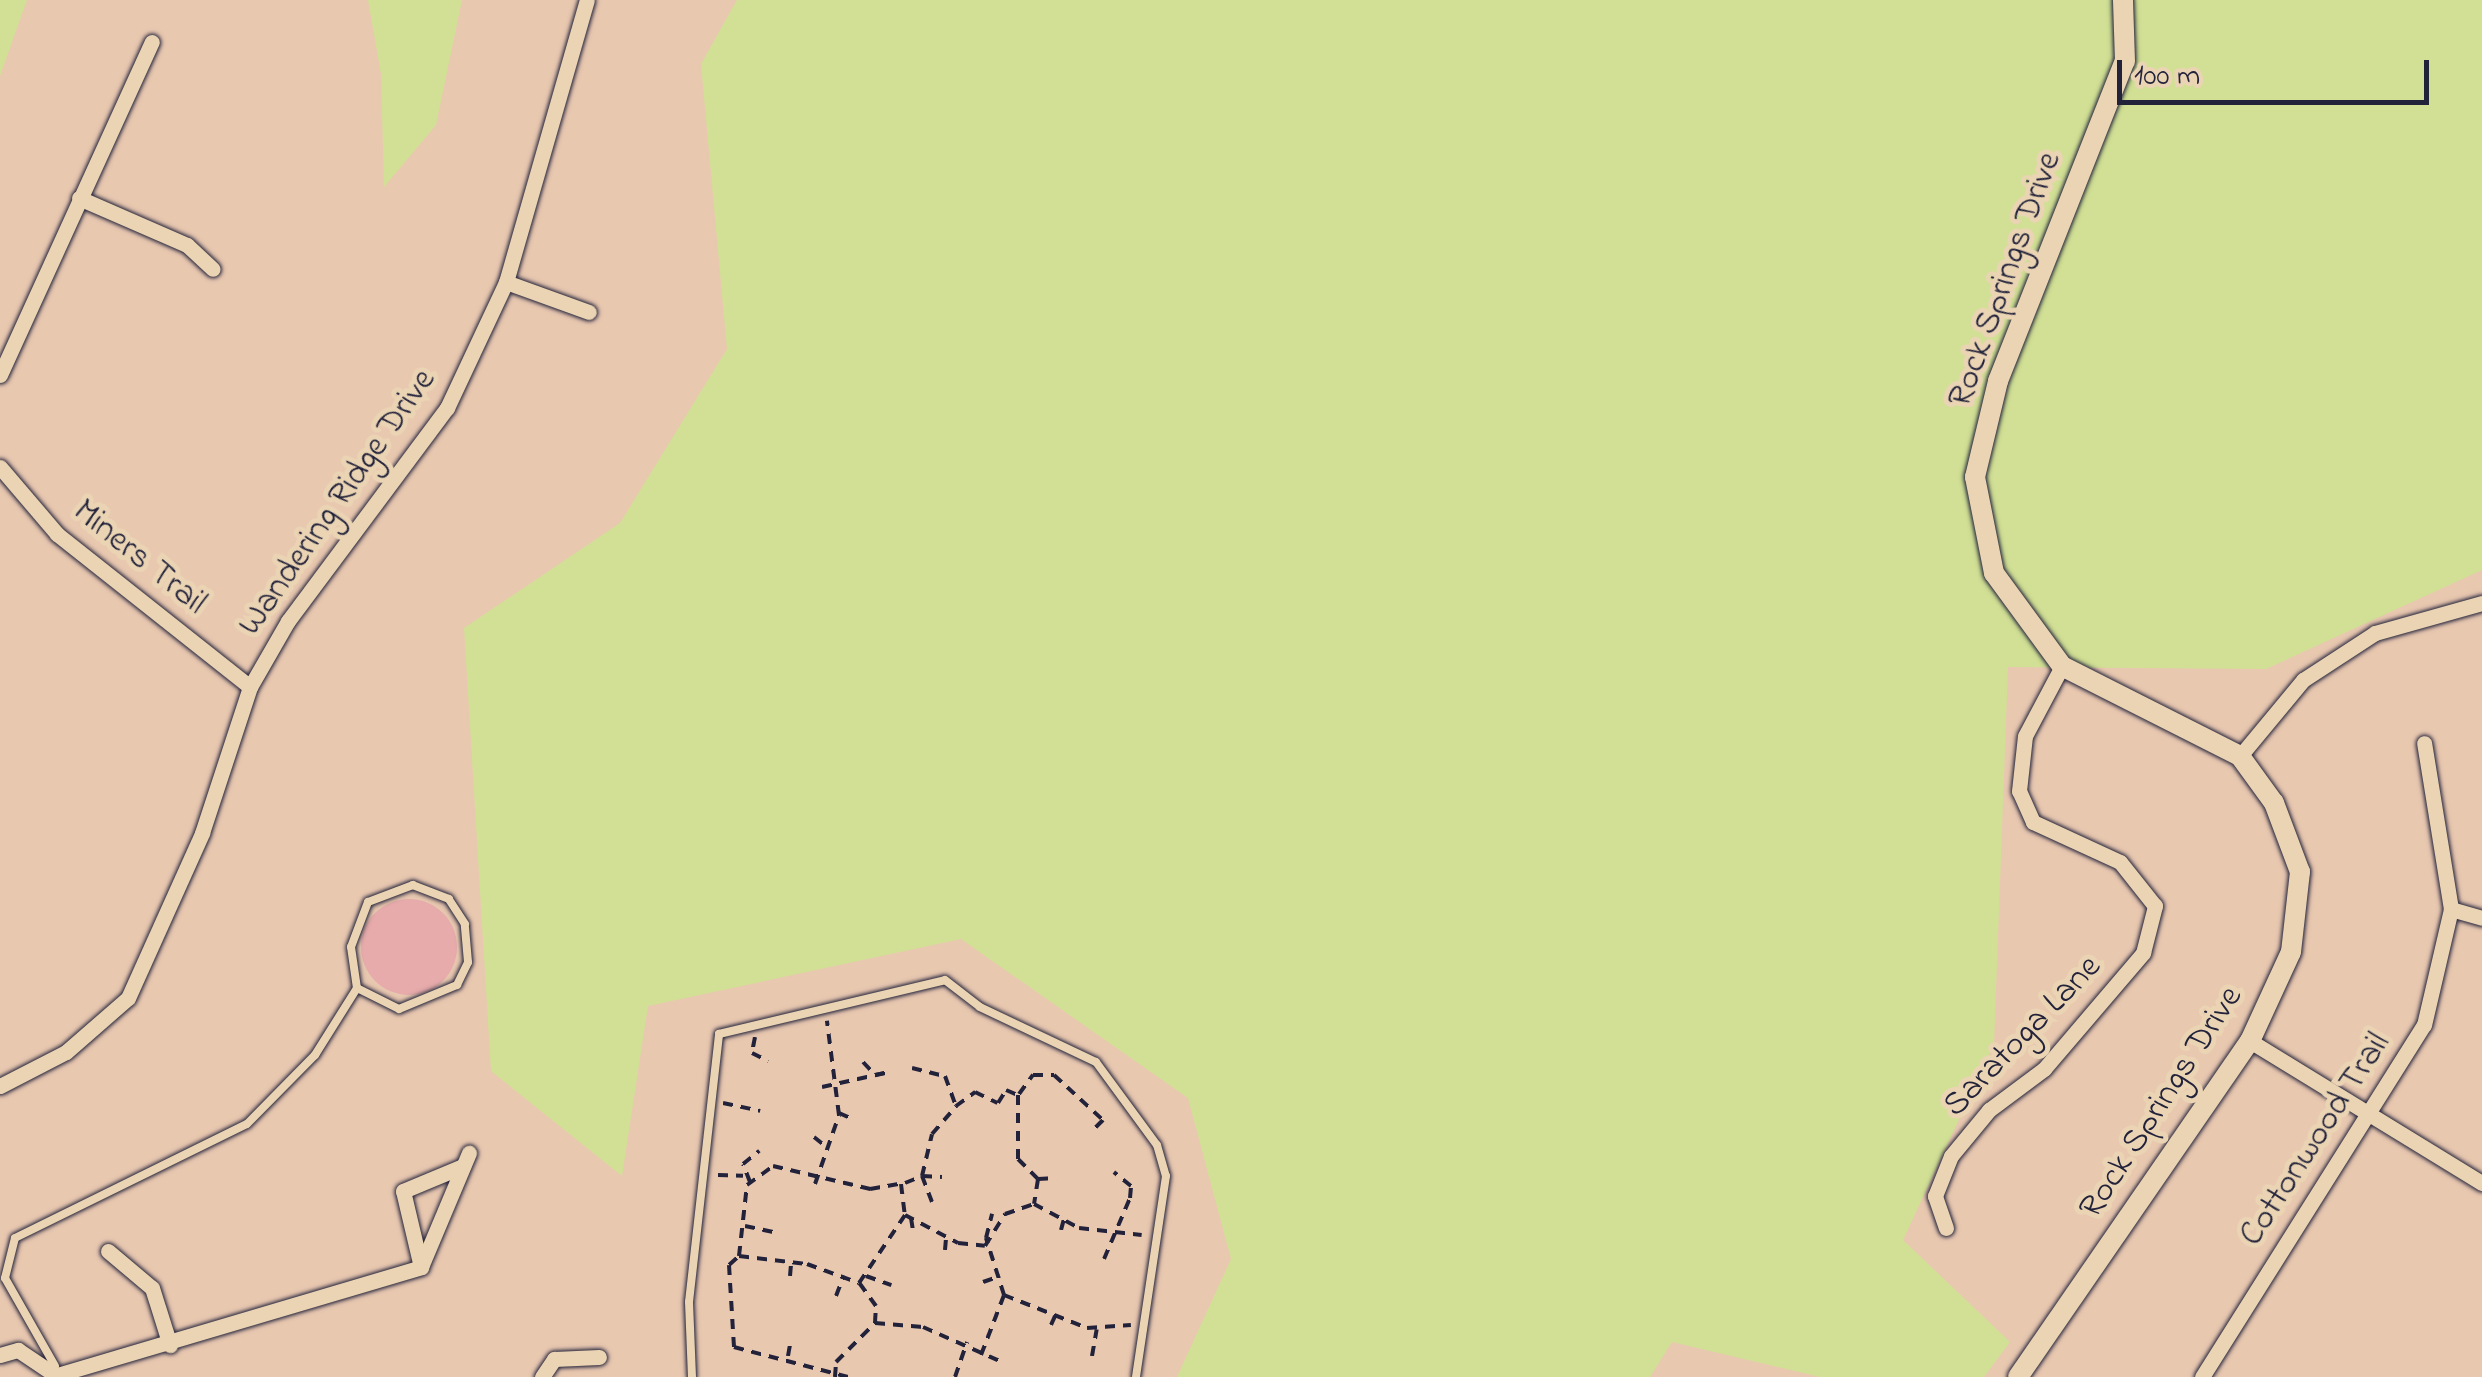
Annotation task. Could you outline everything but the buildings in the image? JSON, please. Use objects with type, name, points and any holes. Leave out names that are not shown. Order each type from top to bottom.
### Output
[{"type":"street","name":"Wandering Ridge Drive","points":[[1,1082],[66,1052],[128,998],[202,833],[250,686],[288,621],[447,408],[506,282],[587,0]]},
{"type":"street","name":"Rock Springs Drive","points":[[2018,1377],[2250,1041],[2291,952],[2300,872],[2274,803],[2240,756],[2062,666],[1994,574],[1975,477],[1998,381],[2125,60],[2123,0]]},
{"type":"street","points":[[0,375],[152,42]]},
{"type":"street","points":[[78,198],[188,245],[212,269]]},
{"type":"street","points":[[506,282],[589,312]]},
{"type":"street","name":"Miners Trail","points":[[0,466],[57,534],[250,686]]},
{"type":"street","points":[[2240,756],[2302,680],[2375,633],[2482,604]]},
{"type":"street","name":"Saratoga Lane","points":[[1946,1228],[1935,1196],[1951,1156],[1990,1110],[2044,1069],[2143,953],[2155,906],[2120,862],[2033,822],[2019,791],[2025,736],[2062,666]]},
{"type":"street","name":"Cottonwood Trail","points":[[2202,1377],[2373,1117],[2424,1025],[2451,909],[2424,744]]},
{"type":"street","points":[[2451,909],[2482,918]]},
{"type":"street","points":[[2250,1041],[2482,1183]]},
{"type":"street","points":[[466,1159],[421,1267],[403,1190],[466,1159]]},
{"type":"street","points":[[108,1251],[152,1288],[170,1345]]},
{"type":"street","points":[[0,1355],[18,1350],[56,1373],[170,1345],[421,1267]]},
{"type":"street","points":[[542,1377],[554,1359],[599,1357]]},
{"type":"lane","points":[[56,1373],[5,1278],[15,1238],[247,1124],[314,1056],[357,988],[351,947],[368,902],[414,885],[449,899],[465,924],[468,962],[456,986],[399,1009],[357,988]]},
{"type":"lane","points":[[692,1377],[689,1302],[708,1174],[718,1034],[751,1020],[945,980],[980,1007],[1082,1052],[1157,1145],[1166,1176],[1136,1377]]},
{"type":"path","points":[[751,1020],[752,1053],[768,1061]]},
{"type":"path","points":[[815,1184],[813,1170],[840,1113],[828,1029]]},
{"type":"path","points":[[822,1086],[890,1078],[863,1062]]},
{"type":"path","points":[[912,1068],[945,1076],[956,1106]]},
{"type":"path","points":[[1056,1178],[1038,1179],[1018,1159],[1018,1095],[1032,1075],[1054,1075],[1104,1120],[1095,1128]]},
{"type":"path","points":[[932,1202],[922,1176],[932,1134],[956,1106],[975,1092],[998,1102],[1006,1090],[1018,1095]]},
{"type":"path","points":[[711,1102],[760,1112]]},
{"type":"path","points":[[840,1113],[854,1120]]},
{"type":"path","points":[[814,1137],[825,1146]]},
{"type":"path","points":[[743,1176],[745,1157],[759,1151]]},
{"type":"path","points":[[848,1377],[836,1368],[734,1348],[727,1276],[740,1256],[750,1182],[773,1166],[813,1170],[870,1189],[922,1176],[942,1177]]},
{"type":"path","points":[[1104,1259],[1131,1186],[1114,1172]]},
{"type":"path","points":[[708,1174],[743,1176],[750,1182]]},
{"type":"path","points":[[1034,1204],[1038,1179]]},
{"type":"path","points":[[859,1283],[905,1215],[901,1184]]},
{"type":"path","points":[[988,1244],[1005,1214],[1034,1204],[1064,1219],[1156,1237]]},
{"type":"path","points":[[981,1355],[1004,1296],[988,1244],[992,1214]]},
{"type":"path","points":[[905,1215],[946,1240],[988,1244]]},
{"type":"path","points":[[911,1218],[913,1230]]},
{"type":"path","points":[[1061,1230],[1064,1219]]},
{"type":"path","points":[[745,1226],[774,1232]]},
{"type":"path","points":[[944,1250],[946,1240]]},
{"type":"path","points":[[740,1256],[811,1265],[859,1283],[876,1306],[875,1323],[836,1368],[835,1377]]},
{"type":"path","points":[[811,1265],[816,1256]]},
{"type":"path","points":[[790,1276],[792,1264]]},
{"type":"path","points":[[836,1296],[844,1276]]},
{"type":"path","points":[[866,1276],[891,1286]]},
{"type":"path","points":[[982,1282],[1000,1276]]},
{"type":"path","points":[[1004,1296],[1097,1330],[1116,1322],[1143,1328]]},
{"type":"path","points":[[1038,1310],[1043,1302]]},
{"type":"path","points":[[1051,1326],[1055,1316]]},
{"type":"path","points":[[875,1323],[923,1327],[960,1350],[1002,1362]]},
{"type":"path","points":[[1092,1356],[1097,1330]]},
{"type":"path","points":[[955,1377],[960,1350],[967,1342]]},
{"type":"path","points":[[788,1356],[790,1346]]},
{"type":"green space","points":[[0,0],[27,0],[0,76]]},
{"type":"green space","points":[[368,0],[462,0],[436,125],[384,187],[381,74]]},
{"type":"green space","points":[[737,0],[2482,0],[2482,570],[2266,669],[2008,667],[1994,1044],[1903,1240],[2010,1342],[1984,1377],[1820,1377],[1672,1342],[1650,1377],[1177,1377],[1231,1259],[1188,1098],[961,939],[648,1006],[622,1176],[491,1071],[464,628],[620,523],[727,349],[701,64]]}]
